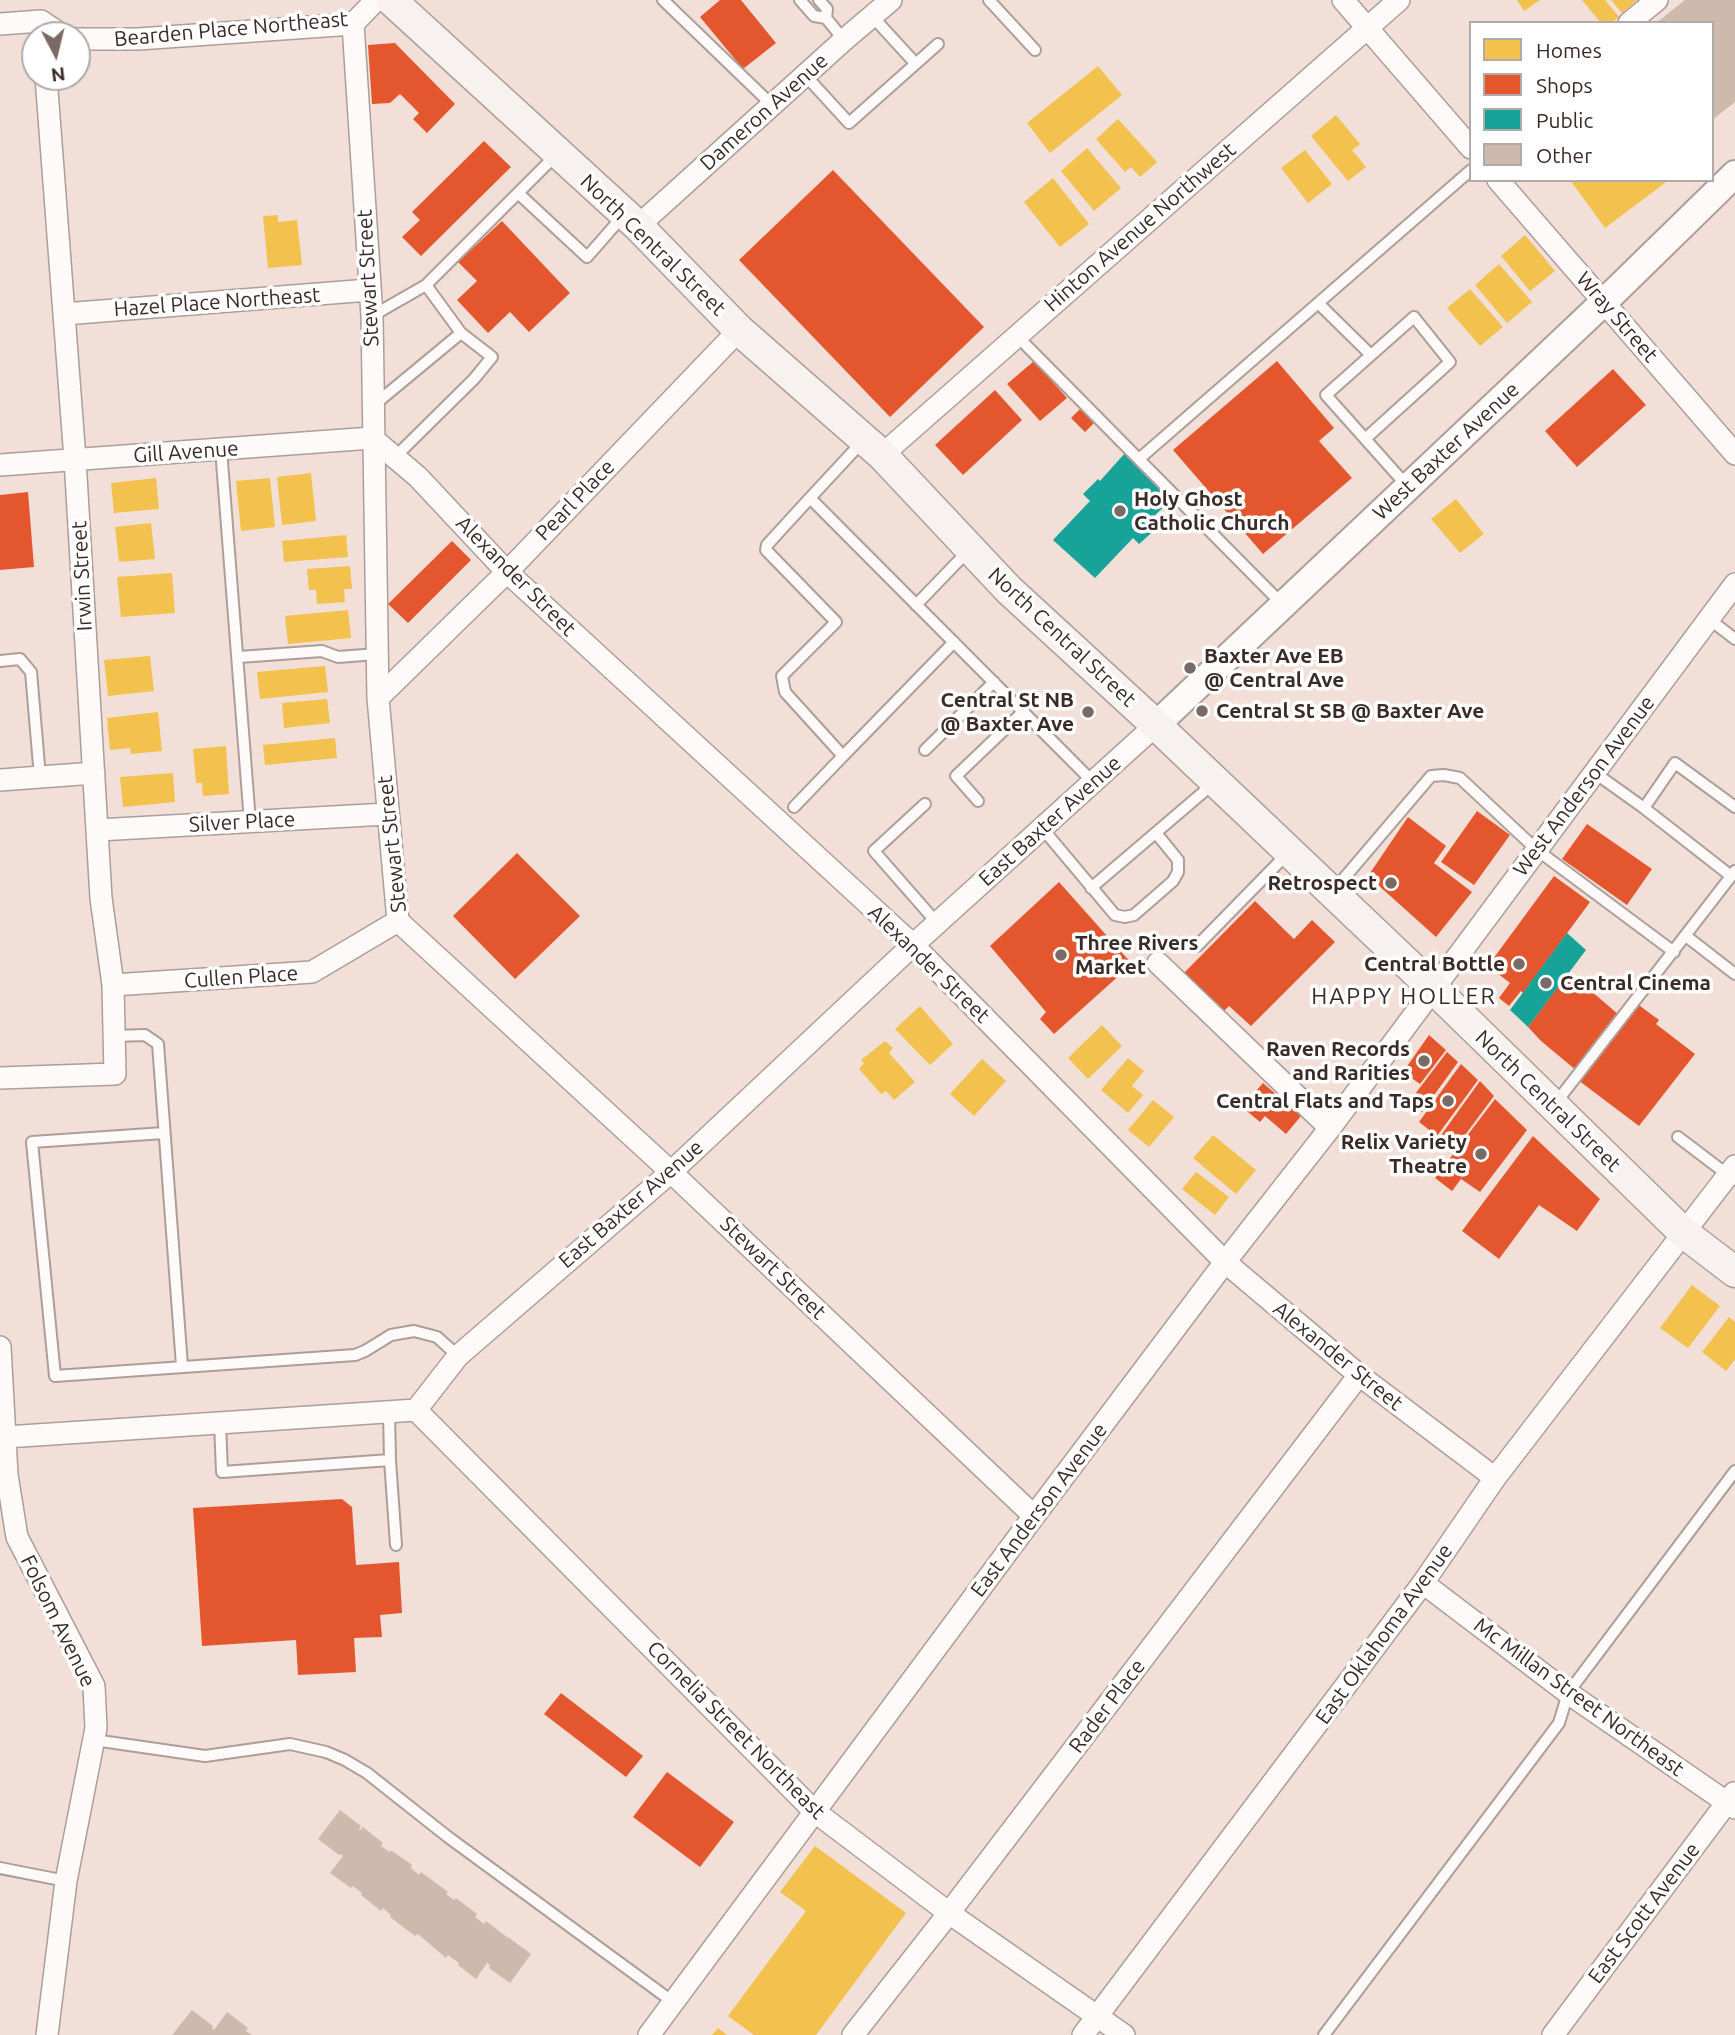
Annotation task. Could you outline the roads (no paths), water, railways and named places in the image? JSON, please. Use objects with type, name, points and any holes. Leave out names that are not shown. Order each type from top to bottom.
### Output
[{"type":"main road","name":"North Central Street","points":[[391,0],[631,220],[739,330],[873,448],[1009,590],[1156,725],[1434,989],[1684,1233],[1735,1272]]},
{"type":"street","points":[[40,0],[42,21]]},
{"type":"street","name":"Bearden Place Northeast","points":[[91,39],[138,39],[353,24],[376,0]]},
{"type":"street","name":"Dameron Avenue","points":[[631,220],[772,105],[891,0]]},
{"type":"street","points":[[1343,0],[1469,146]]},
{"type":"street","name":"Hinton Avenue Northwest","points":[[873,448],[1017,336],[1399,0]]},
{"type":"street","points":[[1631,21],[1657,0]]},
{"type":"street","points":[[0,24],[21,26]]},
{"type":"street","name":"Stewart Street","points":[[353,24],[372,316],[378,698],[398,921],[671,1171],[1034,1517]]},
{"type":"street","name":"Irwin Street","points":[[0,1078],[115,1074],[113,985],[101,898],[75,459],[47,91]]},
{"type":"street","name":"West Baxter Avenue","points":[[1156,725],[1604,302],[1735,174]]},
{"type":"street","name":"Wray Street","points":[[1500,182],[1735,454]]},
{"type":"street","name":"Hazel Place Northeast","points":[[64,313],[369,290]]},
{"type":"street","name":"Pearl Place","points":[[378,698],[507,572],[739,330]]},
{"type":"street","name":"Gill Avenue","points":[[0,465],[372,438]]},
{"type":"street","name":"Alexander Street","points":[[372,438],[418,477],[507,572],[913,945],[1225,1262],[1359,1375],[1495,1478]]},
{"type":"street","name":"West Anderson Avenue","points":[[1434,989],[1735,584]]},
{"type":"street","name":"East Baxter Avenue","points":[[416,1410],[458,1356],[671,1171],[913,945],[1156,725]]},
{"type":"street","points":[[0,780],[94,773]]},
{"type":"street","name":"Silver Place","points":[[98,830],[387,814]]},
{"type":"street","name":"Cullen Place","points":[[113,985],[312,972],[398,921]]},
{"type":"street","points":[[1158,963],[1330,1128]]},
{"type":"street","name":"East Anderson Avenue","points":[[649,2035],[1225,1262],[1434,989]]},
{"type":"street","name":"East Oklahoma Avenue","points":[[1083,2035],[1423,1583],[1495,1478],[1731,1171]]},
{"type":"street","name":"Folsom Avenue","points":[[0,1347],[7,1475],[17,1537],[94,1686],[95,1734],[66,1881],[47,2035]]},
{"type":"street","name":"Rader Place","points":[[853,2035],[1359,1375]]},
{"type":"street","points":[[6,1437],[416,1410]]},
{"type":"street","name":"Cornelia Street Northeast","points":[[416,1410],[814,1811],[949,1913],[1124,2035]]},
{"type":"street","name":"Mc Millan Street Northeast","points":[[1423,1583],[1568,1693],[1732,1801]]},
{"type":"street","name":"East Scott Avenue","points":[[1553,2035],[1732,1801]]},
{"type":"lane","points":[[663,0],[772,105]]},
{"type":"lane","points":[[800,0],[814,16],[826,18],[844,40]]},
{"type":"lane","points":[[820,0],[827,9],[826,18]]},
{"type":"lane","points":[[989,0],[1035,50]]},
{"type":"lane","points":[[872,16],[915,63]]},
{"type":"lane","points":[[805,75],[849,123],[938,44]]},
{"type":"lane","points":[[372,316],[426,285],[558,153]]},
{"type":"lane","points":[[1139,459],[1469,172]]},
{"type":"lane","points":[[518,192],[587,257],[631,220]]},
{"type":"lane","points":[[395,457],[474,379],[492,357],[461,333],[426,285]]},
{"type":"lane","points":[[1318,303],[1371,355]]},
{"type":"lane","points":[[1365,439],[1450,362],[1414,317],[1326,395],[1365,439],[1408,487]]},
{"type":"lane","points":[[373,406],[461,333]]},
{"type":"lane","points":[[1017,336],[1283,605]]},
{"type":"lane","points":[[844,756],[785,692],[782,676],[836,622],[766,550],[767,545],[810,498],[873,448]]},
{"type":"lane","points":[[221,449],[250,822]]},
{"type":"lane","points":[[810,498],[1093,782]]},
{"type":"lane","points":[[916,605],[970,550]]},
{"type":"lane","points":[[1709,619],[1735,639]]},
{"type":"lane","points":[[793,807],[954,642]]},
{"type":"lane","points":[[239,657],[322,651],[338,657],[377,654]]},
{"type":"lane","points":[[0,661],[20,659],[31,672],[40,777]]},
{"type":"lane","points":[[925,750],[994,682]]},
{"type":"lane","points":[[978,801],[956,776],[1024,711]]},
{"type":"lane","points":[[1644,808],[1675,763],[1735,807]]},
{"type":"lane","points":[[1553,1105],[1733,873],[1595,772]]},
{"type":"lane","points":[[1332,892],[1431,776],[1444,775],[1460,778],[1537,850],[1674,951]]},
{"type":"lane","points":[[1091,888],[1215,782]]},
{"type":"lane","points":[[925,804],[874,851],[937,923]]},
{"type":"lane","points":[[1042,828],[1115,915],[1125,917],[1134,915],[1173,881],[1178,872],[1178,860],[1156,833]]},
{"type":"lane","points":[[1197,946],[1289,852]]},
{"type":"lane","points":[[1686,936],[1735,974]]},
{"type":"lane","points":[[114,1036],[145,1035],[158,1044],[182,1366]]},
{"type":"lane","points":[[164,1133],[32,1142],[55,1376],[355,1355],[365,1352],[391,1335],[414,1331],[437,1337],[458,1356]]},
{"type":"lane","points":[[1678,1137],[1731,1171]]},
{"type":"lane","points":[[389,1412],[396,1545]]},
{"type":"lane","points":[[220,1423],[222,1472],[390,1460]]},
{"type":"lane","points":[[1324,2035],[1559,1723],[1568,1693],[1735,1471]]},
{"type":"lane","points":[[95,1734],[205,1756],[290,1744],[326,1752],[345,1760],[367,1773],[448,1837],[673,2002]]},
{"type":"lane","points":[[0,1868],[66,1881]]},
{"type":"place","name":"Holy Ghost Catholic Church","points":[[1120,511]]},
{"type":"place","name":"Baxter Ave EB @ Central Ave","points":[[1190,668]]},
{"type":"place","name":"Central St SB @ Baxter Ave","points":[[1202,711]]},
{"type":"place","name":"Central St NB @ Baxter Ave","points":[[1088,712]]},
{"type":"place","name":"Retrospect","points":[[1391,883]]},
{"type":"place","name":"Three Rivers Market","points":[[1061,955]]},
{"type":"place","name":"Central Bottle","points":[[1519,964]]},
{"type":"place","name":"Central Cinema","points":[[1546,983]]},
{"type":"place","name":"Raven Records and Rarities","points":[[1424,1061]]},
{"type":"place","name":"Central Flats and Taps","points":[[1448,1101]]},
{"type":"place","name":"Relix Variety Theatre","points":[[1481,1154]]},
{"type":"district","name":"HAPPY HOLLER","points":[[1404,996]]}]
